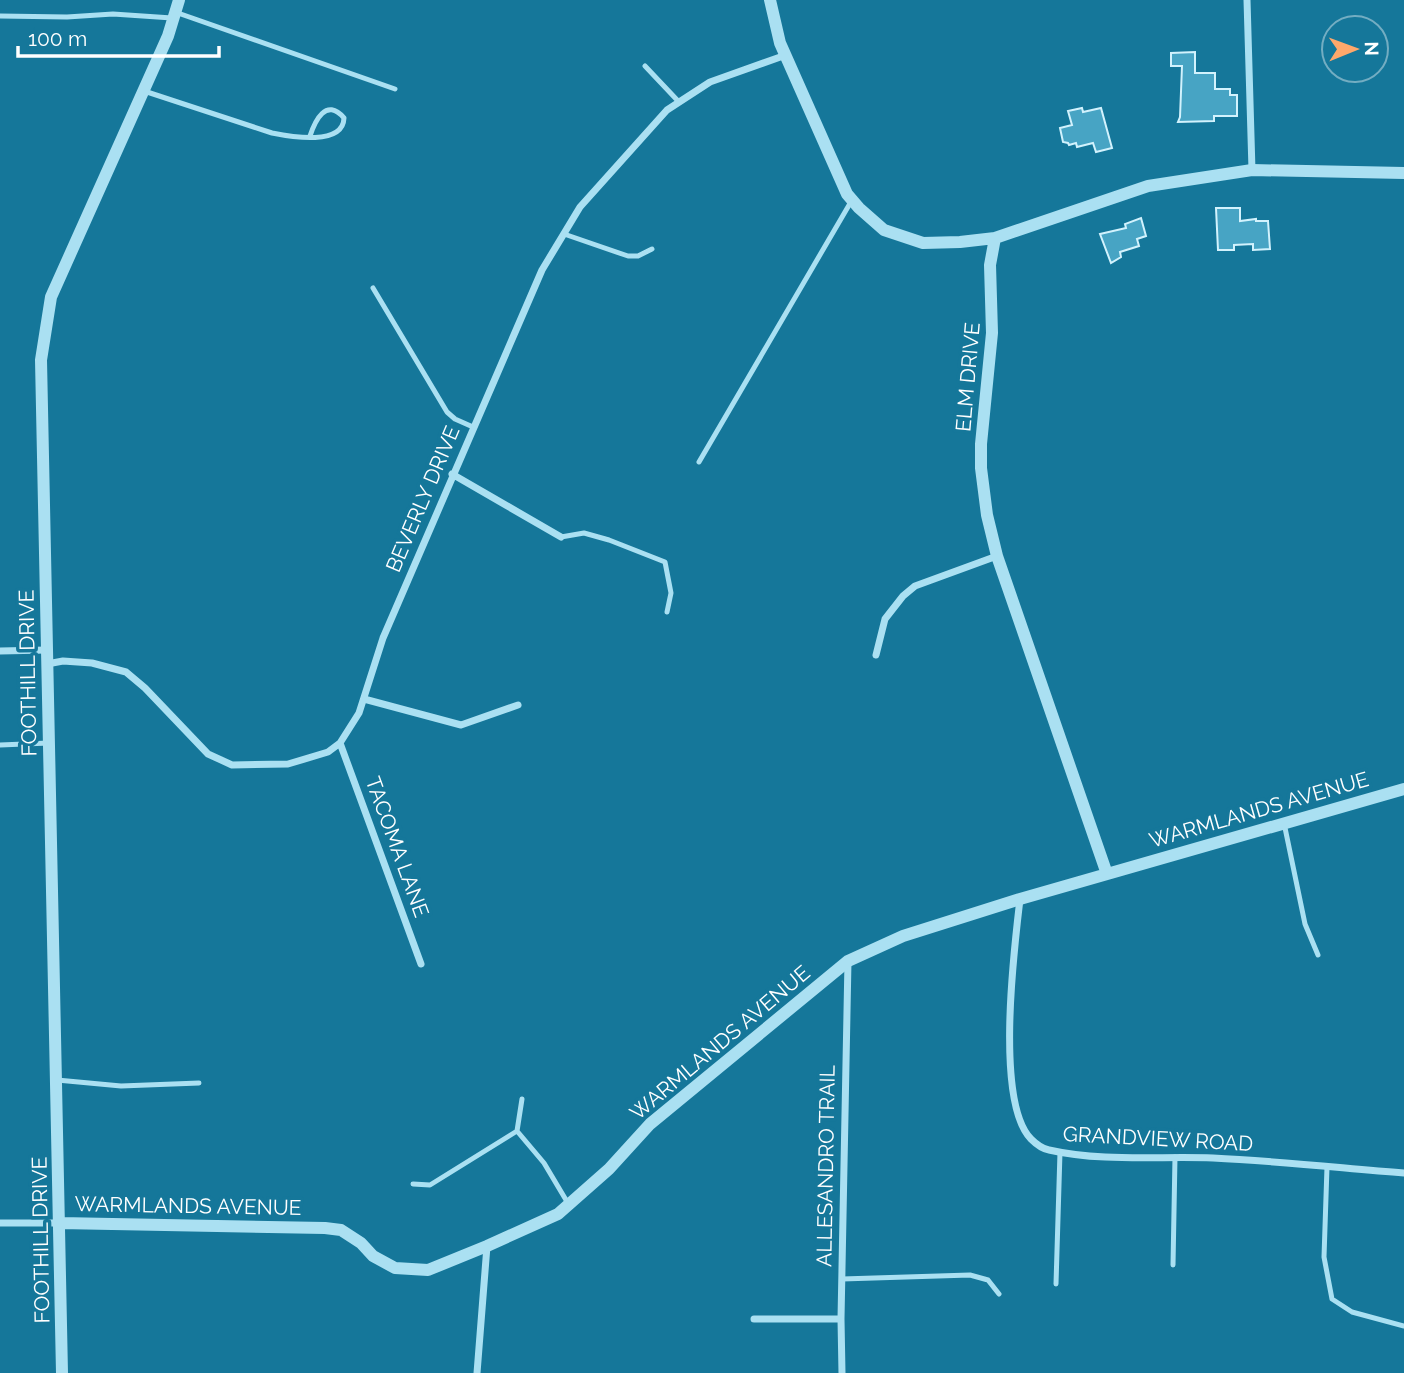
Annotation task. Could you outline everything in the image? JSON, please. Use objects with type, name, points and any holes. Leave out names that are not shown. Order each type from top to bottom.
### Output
[{"type":"street","points":[[770,0],[778,35],[847,194],[884,230],[923,243],[995,238],[1148,186],[1252,170],[1404,173]]},
{"type":"street","points":[[1247,0],[1252,170]]},
{"type":"street","name":"FOOTHILL DRIVE","points":[[62,1373],[41,360],[51,298],[168,36],[175,10]]},
{"type":"street","name":"BEVERLY DRIVE","points":[[340,743],[359,713],[383,638],[542,270],[580,207],[667,110],[709,82],[786,55]]},
{"type":"street","name":"ELM DRIVE","points":[[995,238],[990,265],[992,333],[981,468],[987,515],[997,556],[1107,874]]},
{"type":"street","points":[[452,474],[561,537]]},
{"type":"street","points":[[876,655],[885,619],[902,596],[915,586],[997,556]]},
{"type":"street","points":[[0,650],[47,650]]},
{"type":"street","points":[[47,664],[63,661],[92,663],[126,672],[145,688],[208,754],[232,765],[288,764],[328,752],[340,743]]},
{"type":"street","points":[[364,699],[461,725],[518,705]]},
{"type":"street","name":"TACOMA LANE","points":[[340,743],[421,964]]},
{"type":"street","name":"WARMLANDS AVENUE","points":[[0,1223],[325,1228],[341,1230],[395,1268],[428,1270],[558,1214],[609,1169],[650,1124],[848,961],[903,936],[1020,899],[1404,789]]},
{"type":"street","name":"GRANDVIEW ROAD","points":[[1020,899],[1012,964],[1013,1091],[1021,1123],[1031,1139],[1045,1150],[1088,1155],[1175,1157],[1404,1173]]},
{"type":"street","name":"ALLESANDRO TRAIL","points":[[842,1373],[848,961]]},
{"type":"street","points":[[477,1373],[487,1246]]},
{"type":"street","points":[[754,1319],[841,1319]]},
{"type":"lane","points":[[0,16],[67,17],[175,10],[395,89]]},
{"type":"lane","points":[[645,66],[679,102]]},
{"type":"lane","points":[[144,91],[272,133],[293,137],[329,136],[344,127],[344,118],[333,111],[324,112],[316,118],[310,136]]},
{"type":"lane","points":[[699,462],[852,200]]},
{"type":"lane","points":[[564,234],[628,256],[638,256],[652,249]]},
{"type":"lane","points":[[373,288],[447,412],[473,427]]},
{"type":"lane","points":[[561,537],[584,533],[610,540],[664,562],[671,593],[667,612]]},
{"type":"lane","points":[[0,745],[49,743]]},
{"type":"lane","points":[[1284,823],[1305,924],[1318,955]]},
{"type":"lane","points":[[57,1080],[121,1086],[199,1083]]},
{"type":"lane","points":[[522,1099],[517,1131],[544,1163],[569,1205]]},
{"type":"lane","points":[[413,1184],[430,1185],[517,1131]]},
{"type":"lane","points":[[1056,1284],[1060,1152]]},
{"type":"lane","points":[[1173,1265],[1175,1157]]},
{"type":"lane","points":[[1328,1167],[1324,1257],[1332,1299],[1352,1312],[1404,1326]]},
{"type":"lane","points":[[842,1279],[970,1275],[989,1280],[999,1294]]},
{"type":"building","points":[[1195,52],[1195,73],[1215,73],[1215,89],[1230,89],[1230,95],[1237,95],[1237,116],[1214,116],[1214,121],[1178,122],[1182,66],[1171,66],[1171,53]]},
{"type":"building","points":[[1082,108],[1083,112],[1101,108],[1112,148],[1096,152],[1093,143],[1077,147],[1076,143],[1069,145],[1063,142],[1060,128],[1072,125],[1068,111]]},
{"type":"building","points":[[1216,208],[1240,208],[1240,221],[1268,221],[1270,249],[1253,250],[1253,244],[1234,245],[1234,250],[1218,250]]},
{"type":"building","points":[[1141,218],[1146,236],[1137,239],[1139,246],[1120,252],[1121,257],[1111,263],[1100,234],[1126,228],[1125,224]]}]
